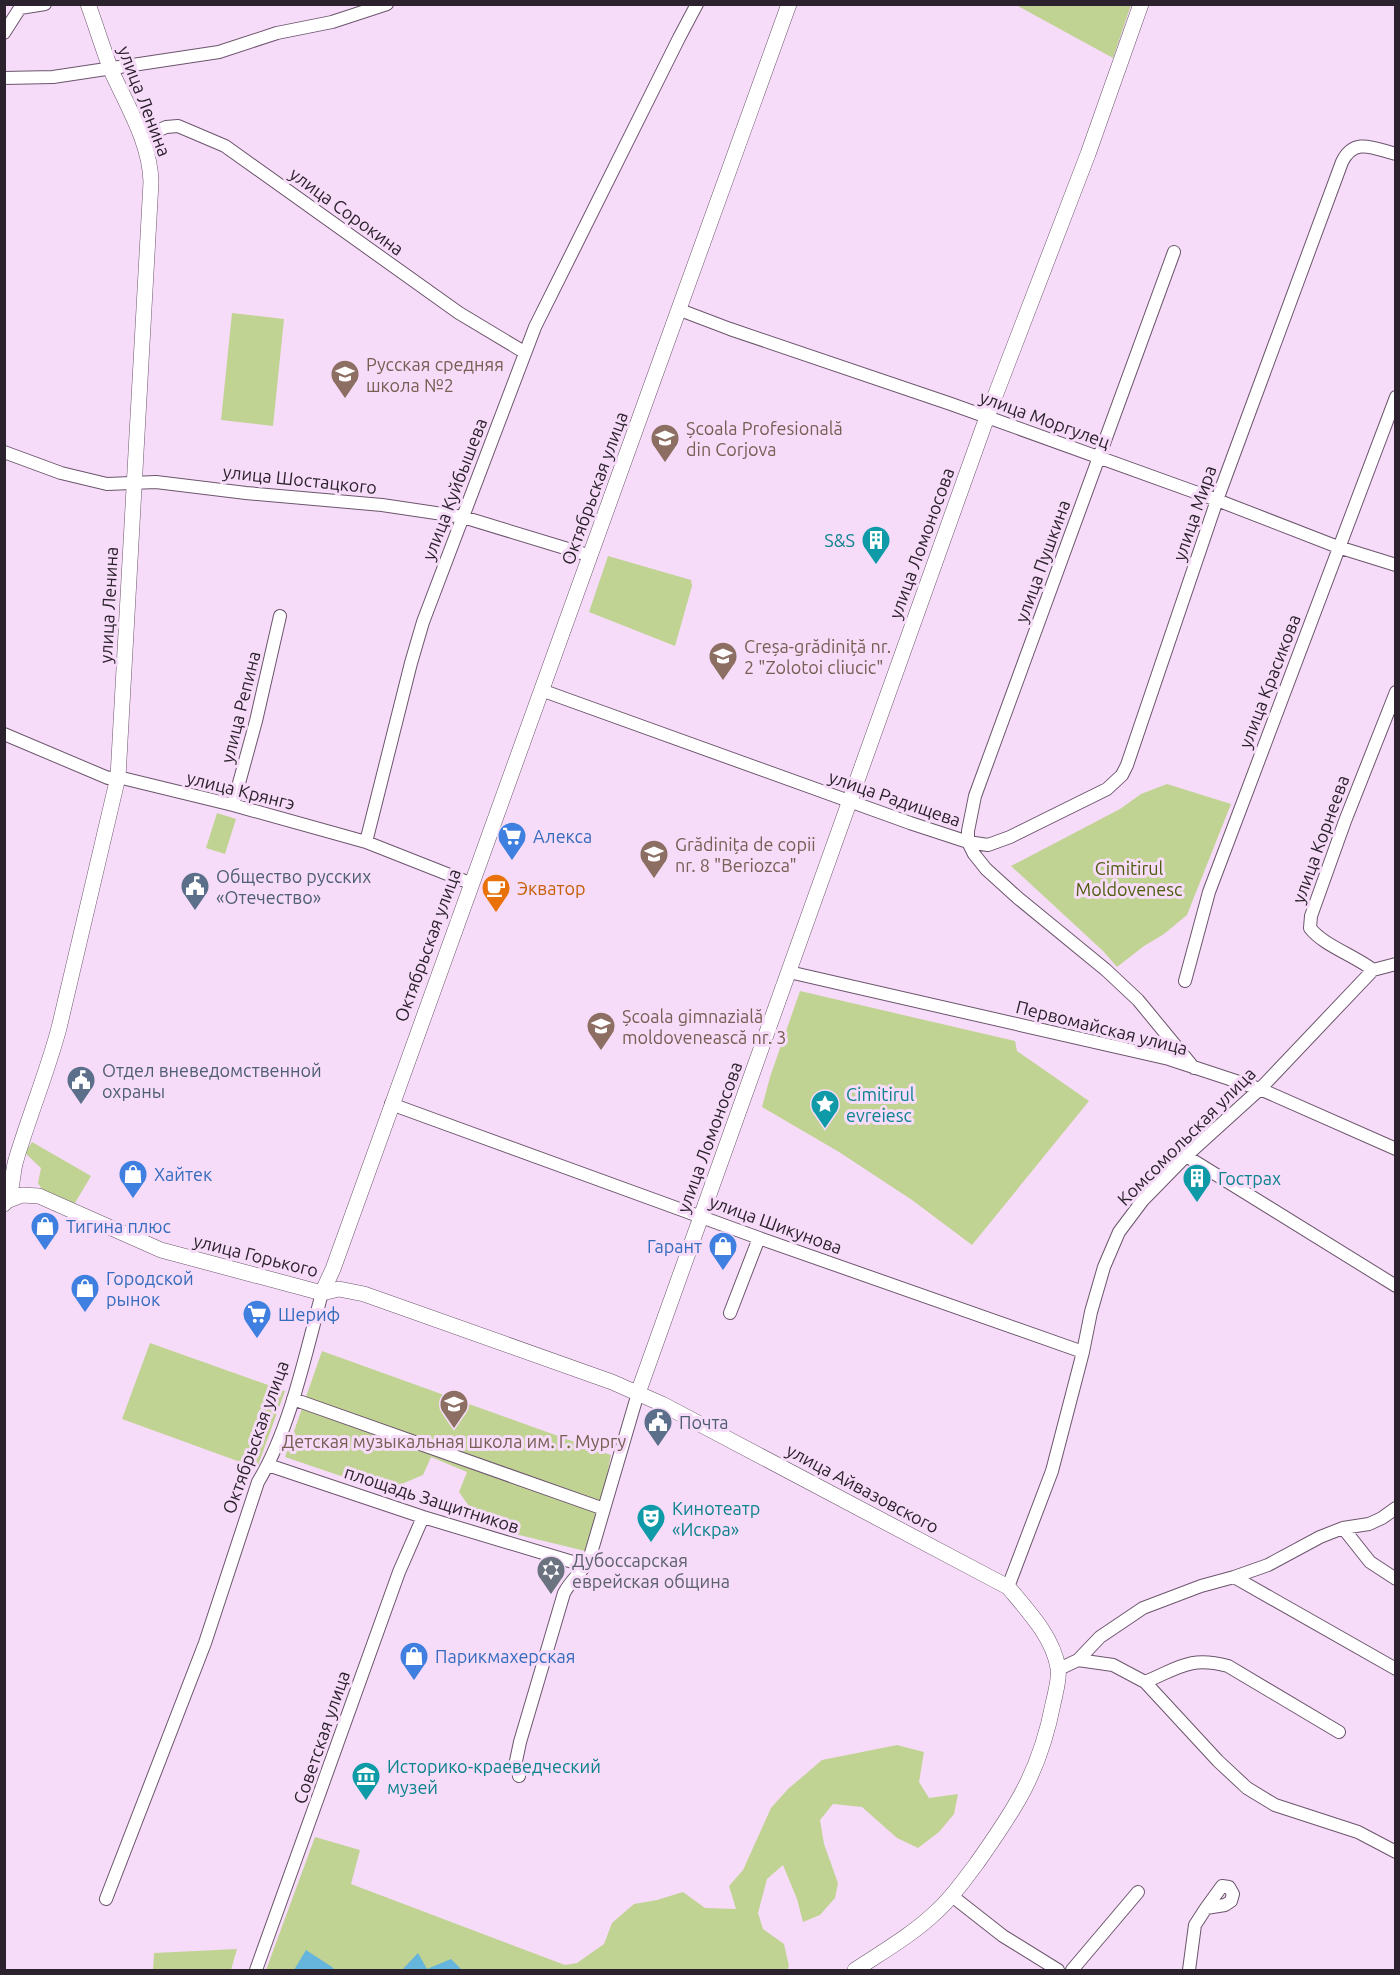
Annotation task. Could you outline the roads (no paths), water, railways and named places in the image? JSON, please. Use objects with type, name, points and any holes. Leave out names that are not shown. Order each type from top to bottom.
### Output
[{"type":"street","points":[[4,33],[20,8],[45,4]]},
{"type":"street","name":"улица Ленина","points":[[6,1200],[23,1135],[48,1067],[59,1028],[118,777],[152,182],[151,165],[142,138],[111,68],[88,4]]},
{"type":"street","points":[[4,78],[53,77],[219,52],[277,33],[332,22],[387,4]]},
{"type":"street","name":"улица Куйбышева","points":[[366,842],[423,622],[524,352],[563,267],[697,4]]},
{"type":"street","name":"Октябрьская улица","points":[[106,1899],[205,1643],[258,1482],[268,1465],[293,1399],[322,1293],[333,1269],[789,4]]},
{"type":"street","name":"улица Ломоносова","points":[[519,1776],[516,1761],[520,1742],[564,1593],[569,1583],[586,1566],[591,1553],[638,1393],[987,417],[1084,164],[1141,4]]},
{"type":"street","name":"улица Сорокина","points":[[142,138],[166,127],[178,126],[225,146],[459,313],[524,352]]},
{"type":"street","name":"улица Мира","points":[[968,842],[988,845],[1010,837],[1107,789],[1122,775],[1217,500],[1346,152],[1356,146],[1367,146],[1395,154]]},
{"type":"street","name":"улица Пушкина","points":[[968,842],[975,796],[1174,252]]},
{"type":"street","name":"улица Моргулец","points":[[680,310],[987,417],[1217,500],[1338,547],[1395,565]]},
{"type":"street","name":"улица Красикова","points":[[1185,981],[1209,892],[1395,397]]},
{"type":"street","name":"улица Шостацкого","points":[[4,452],[61,473],[107,484],[156,482],[246,493],[382,505],[463,517],[591,556]]},
{"type":"street","name":"улица Репина","points":[[233,805],[256,721],[280,616]]},
{"type":"street","name":"улица Радищева","points":[[541,690],[968,842],[974,854],[994,877],[1138,1000],[1194,1068]]},
{"type":"street","name":"улица Корнеева","points":[[1373,970],[1359,959],[1317,937],[1310,928],[1311,916],[1345,821],[1395,692]]},
{"type":"street","name":"улица Крянгэ","points":[[4,734],[108,778],[118,777],[233,805],[366,842],[471,883]]},
{"type":"street","points":[[1373,970],[1395,964]]},
{"type":"street","name":"Комсомольская улица","points":[[1008,1587],[1052,1471],[1091,1312],[1104,1267],[1119,1232],[1143,1200],[1186,1156],[1260,1089],[1373,970]]},
{"type":"street","name":"Первомайская улица","points":[[789,972],[1169,1059],[1260,1089],[1395,1149]]},
{"type":"street","name":"улица Шикунова","points":[[391,1104],[759,1238],[1083,1352]]},
{"type":"street","points":[[1186,1156],[1395,1286]]},
{"type":"street","name":"улица Горького","points":[[6,1200],[22,1196],[39,1196],[161,1250],[322,1293],[339,1289],[364,1294],[531,1352],[638,1393]]},
{"type":"street","points":[[730,1313],[759,1238]]},
{"type":"street","name":"улица Айвазовского","points":[[638,1393],[1008,1587],[1050,1642],[1059,1669]]},
{"type":"street","points":[[293,1399],[604,1509]]},
{"type":"street","name":"площадь Защитников","points":[[268,1465],[423,1517],[586,1566]]},
{"type":"street","points":[[855,1971],[919,1926],[952,1896],[988,1848],[1026,1790],[1038,1763],[1049,1727],[1059,1669],[1078,1660],[1100,1637],[1143,1608],[1268,1564],[1320,1537],[1343,1528],[1369,1524],[1395,1508]]},
{"type":"street","name":"Советская улица","points":[[256,1971],[399,1572],[423,1517]]},
{"type":"street","points":[[1343,1528],[1370,1562],[1395,1579]]},
{"type":"street","points":[[1234,1577],[1395,1669]]},
{"type":"street","points":[[1078,1660],[1113,1665],[1144,1682],[1161,1703],[1218,1761],[1247,1788],[1275,1805],[1358,1832],[1395,1852]]},
{"type":"street","points":[[1144,1682],[1180,1665],[1197,1661],[1215,1662],[1228,1666],[1339,1732]]},
{"type":"street","points":[[1072,1971],[1138,1892]]},
{"type":"street","points":[[952,1896],[1003,1936],[1058,1971]]},
{"type":"street","points":[[1189,1971],[1195,1925],[1206,1908]]},
{"type":"water","points":[[306,1950],[332,1967],[335,1970],[294,1970]]},
{"type":"water","points":[[418,1953],[427,1969],[451,1959],[462,1970],[402,1970]]},
{"type":"place","name":"Русская средняя школа №2","points":[[345,400]]},
{"type":"place","name":"Școala Profesională din Corjova","points":[[665,464]]},
{"type":"place","name":"S&S","points":[[876,566]]},
{"type":"place","name":"Creșa-grădiniță nr. 2 \"Zolotoi cliucic\"","points":[[723,682]]},
{"type":"place","name":"Алекса","points":[[512,862]]},
{"type":"place","name":"Grădinița de copii nr. 8 \"Beriozca\"","points":[[654,880]]},
{"type":"place","name":"Общество русских «Отечество»","points":[[195,912]]},
{"type":"place","name":"Экватор","points":[[496,914]]},
{"type":"place","name":"Școala gimnazială moldovenească nr. 3","points":[[601,1052]]},
{"type":"place","name":"Отдел вневедомственной охраны","points":[[81,1106]]},
{"type":"place","name":"Cimitirul evreiesc","points":[[825,1130]]},
{"type":"place","name":"Хайтек","points":[[133,1200]]},
{"type":"place","name":"Гострах","points":[[1197,1204]]},
{"type":"place","name":"Тигина плюс","points":[[45,1252]]},
{"type":"place","name":"Гарант","points":[[723,1272]]},
{"type":"place","name":"Городской рынок","points":[[85,1314]]},
{"type":"place","name":"Шериф","points":[[257,1340]]},
{"type":"place","name":"Детская музыкальная школа им. Г. Мургу","points":[[454,1430]]},
{"type":"place","name":"Почта","points":[[658,1448]]},
{"type":"place","name":"Кинотеатр «Искра»","points":[[651,1544]]},
{"type":"place","name":"Дубоссарская еврейская община","points":[[551,1596]]},
{"type":"place","name":"Парикмахерская","points":[[414,1682]]},
{"type":"place","name":"Историко-краеведческий музей","points":[[366,1802]]},
{"type":"park label","name":"Cimitirul Moldovenesc","points":[[1129,878]]}]
